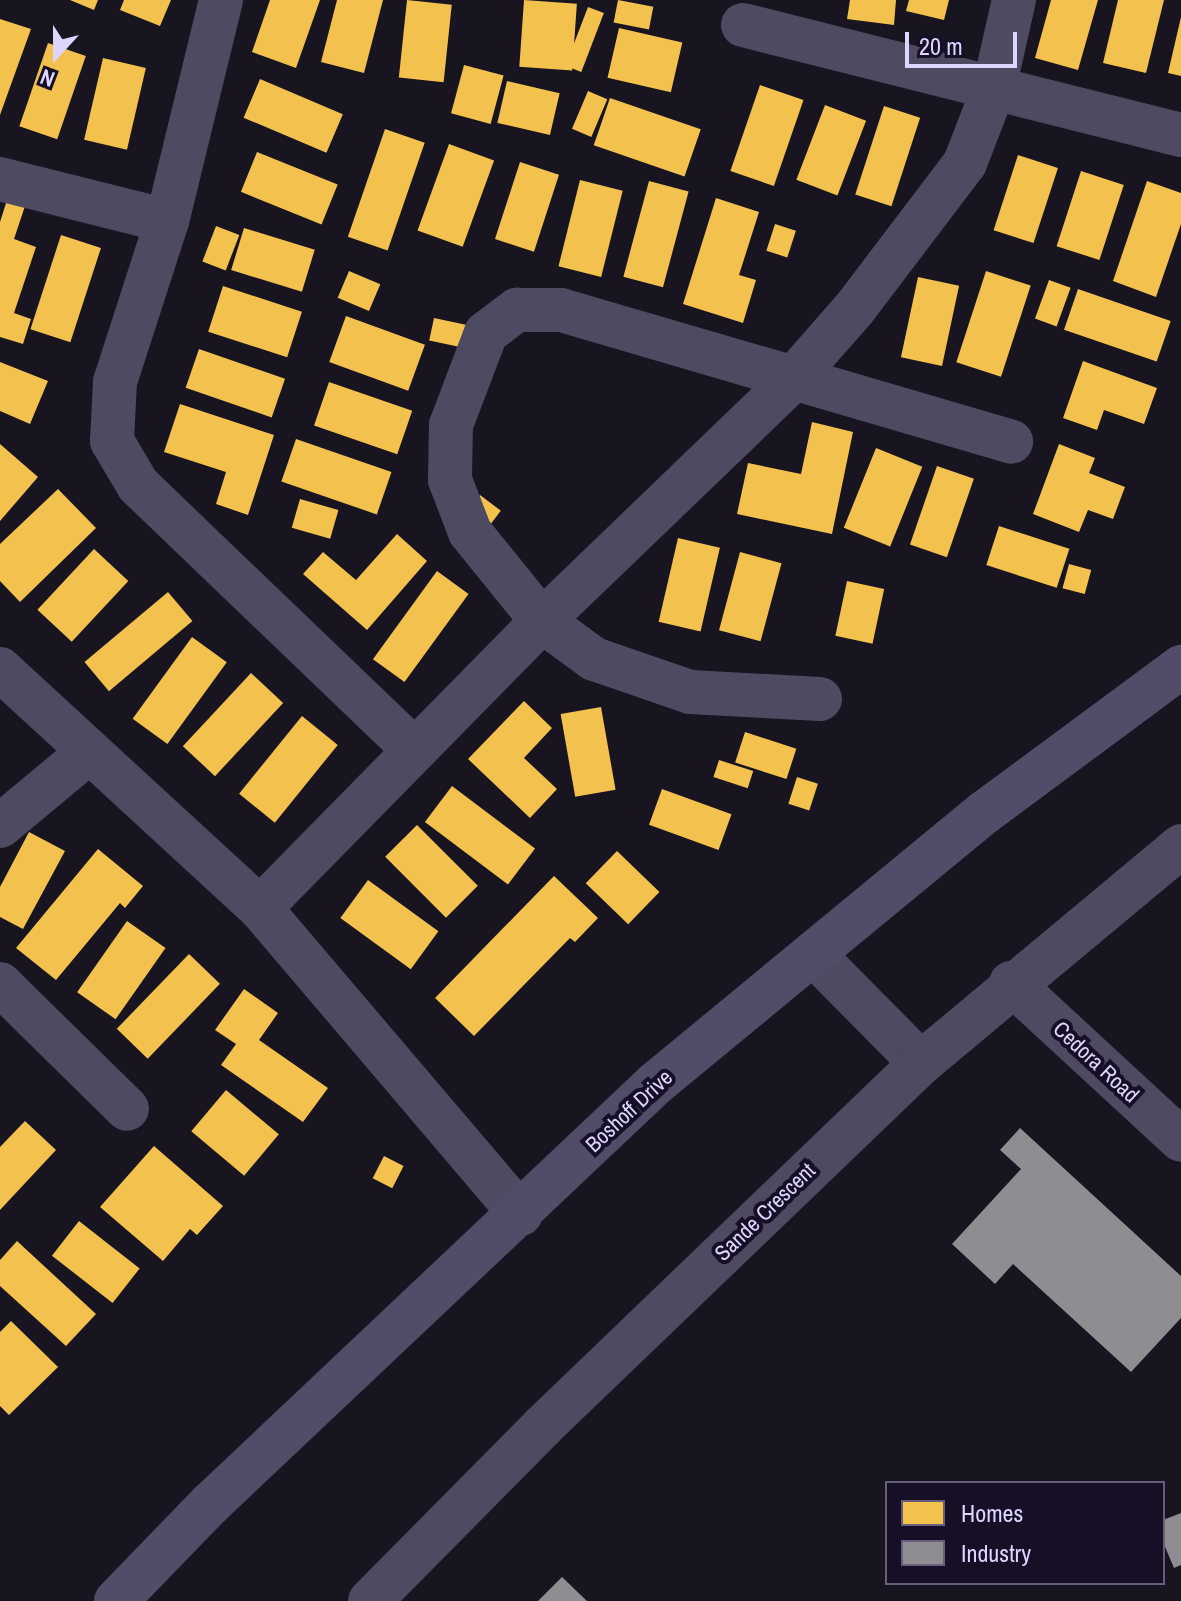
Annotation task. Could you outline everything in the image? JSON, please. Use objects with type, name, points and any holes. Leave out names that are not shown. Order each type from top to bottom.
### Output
[{"type":"main road","name":"Boshoff Drive","points":[[116,1601],[209,1505],[656,1083],[985,812],[1181,667]]},
{"type":"street","points":[[221,0],[167,221],[115,382],[112,441],[138,485],[413,749]]},
{"type":"street","points":[[260,908],[413,749],[790,382],[855,308],[965,163],[994,88],[1014,0]]},
{"type":"street","points":[[743,25],[1181,135]]},
{"type":"street","points":[[0,179],[167,221]]},
{"type":"street","points":[[820,699],[690,692],[594,659],[542,621],[470,532],[450,480],[451,425],[486,333],[517,310],[561,310],[790,382],[1011,442]]},
{"type":"street","points":[[0,669],[260,908],[520,1214]]},
{"type":"street","points":[[0,826],[88,753]]},
{"type":"street","name":"Sande Crescent","points":[[370,1601],[542,1427],[921,1063],[1011,983],[1181,846]]},
{"type":"street","points":[[813,954],[921,1063]]},
{"type":"street","name":"Cedora Road","points":[[1011,983],[1181,1140]]},
{"type":"street","points":[[0,984],[127,1109]]},
{"type":"building: Homes","points":[[70,0],[98,0],[94,10]]},
{"type":"building: Homes","points":[[124,0],[171,0],[160,26],[120,10]]},
{"type":"building: Homes","points":[[270,0],[320,0],[296,68],[252,52]]},
{"type":"building: Homes","points":[[337,0],[383,0],[364,73],[321,62]]},
{"type":"building: Homes","points":[[407,0],[452,5],[444,82],[399,78]]},
{"type":"building: Homes","points":[[524,0],[577,4],[572,71],[519,67]]},
{"type":"building: Homes","points":[[618,0],[653,7],[649,29],[614,23]]},
{"type":"building: Homes","points":[[850,0],[896,0],[894,25],[847,19]]},
{"type":"building: Homes","points":[[909,0],[949,0],[944,20],[906,11]]},
{"type":"building: Homes","points":[[1051,0],[1098,0],[1078,70],[1035,58]]},
{"type":"building: Homes","points":[[1118,0],[1164,0],[1146,73],[1103,63]]},
{"type":"building: Homes","points":[[588,7],[604,13],[581,72],[565,66]]},
{"type":"building: Homes","points":[[1181,17],[1181,76],[1168,73]]},
{"type":"building: Homes","points":[[0,19],[31,29],[0,115]]},
{"type":"building: Homes","points":[[619,28],[682,43],[671,92],[608,78]]},
{"type":"building: Homes","points":[[48,43],[86,56],[57,139],[19,126]]},
{"type":"building: Homes","points":[[103,58],[146,68],[127,150],[84,140]]},
{"type":"building: Homes","points":[[464,65],[504,76],[491,124],[451,113]]},
{"type":"building: Homes","points":[[260,79],[343,114],[326,153],[244,118]]},
{"type":"building: Homes","points":[[507,81],[560,93],[550,135],[497,123]]},
{"type":"building: Homes","points":[[760,85],[803,100],[774,186],[730,171]]},
{"type":"building: Homes","points":[[588,91],[607,99],[591,137],[572,129]]},
{"type":"building: Homes","points":[[610,98],[701,129],[684,177],[594,145]]},
{"type":"building: Homes","points":[[825,105],[866,121],[837,195],[796,180]]},
{"type":"building: Homes","points":[[884,106],[920,118],[891,206],[855,194]]},
{"type":"building: Homes","points":[[385,129],[425,143],[388,250],[348,237]]},
{"type":"building: Homes","points":[[449,144],[494,160],[463,247],[418,230]]},
{"type":"building: Homes","points":[[257,152],[338,185],[322,224],[241,192]]},
{"type":"building: Homes","points":[[1018,155],[1058,168],[1034,243],[994,230]]},
{"type":"building: Homes","points":[[520,162],[559,175],[534,252],[495,239]]},
{"type":"building: Homes","points":[[1081,171],[1124,185],[1099,260],[1057,246]]},
{"type":"building: Homes","points":[[580,180],[623,191],[601,277],[558,266]]},
{"type":"building: Homes","points":[[649,181],[689,192],[663,287],[623,277]]},
{"type":"building: Homes","points":[[1147,181],[1181,193],[1181,224],[1156,297],[1113,281]]},
{"type":"building: Homes","points":[[716,198],[759,212],[739,275],[756,280],[743,323],[683,304]]},
{"type":"building: Homes","points":[[7,200],[25,206],[14,239],[36,247],[14,313],[31,319],[23,344],[0,337],[0,222]]},
{"type":"building: Homes","points":[[775,224],[796,231],[787,257],[766,251]]},
{"type":"building: Homes","points":[[216,226],[239,235],[226,270],[202,261]]},
{"type":"building: Homes","points":[[244,228],[315,250],[302,292],[231,270]]},
{"type":"building: Homes","points":[[61,235],[101,248],[70,342],[30,329]]},
{"type":"building: Homes","points":[[349,271],[380,284],[369,311],[338,298]]},
{"type":"building: Homes","points":[[986,271],[1031,286],[1001,377],[956,362]]},
{"type":"building: Homes","points":[[918,277],[959,286],[942,366],[901,357]]},
{"type":"building: Homes","points":[[1049,280],[1071,288],[1057,326],[1035,319]]},
{"type":"building: Homes","points":[[223,286],[302,312],[287,357],[208,332]]},
{"type":"building: Homes","points":[[1078,289],[1171,321],[1157,362],[1064,330]]},
{"type":"building: Homes","points":[[346,316],[425,345],[408,391],[329,362]]},
{"type":"building: Homes","points":[[434,318],[468,325],[463,348],[429,340]]},
{"type":"building: Homes","points":[[199,349],[285,379],[272,417],[186,388]]},
{"type":"building: Homes","points":[[1083,361],[1157,388],[1144,424],[1104,410],[1097,430],[1063,418]]},
{"type":"building: Homes","points":[[0,362],[48,381],[30,424],[0,411]]},
{"type":"building: Homes","points":[[329,382],[412,411],[397,454],[314,425]]},
{"type":"building: Homes","points":[[180,404],[274,435],[248,515],[216,504],[226,472],[164,452]]},
{"type":"building: Homes","points":[[812,422],[853,432],[832,534],[737,514],[748,463],[801,474]]},
{"type":"building: Homes","points":[[296,439],[391,472],[377,514],[281,482]]},
{"type":"building: Homes","points":[[0,444],[38,477],[0,521]]},
{"type":"building: Homes","points":[[1059,444],[1095,458],[1089,473],[1125,487],[1113,519],[1088,510],[1079,532],[1033,514]]},
{"type":"building: Homes","points":[[876,448],[922,467],[890,546],[844,528]]},
{"type":"building: Homes","points":[[937,466],[974,479],[947,557],[910,544]]},
{"type":"building: Homes","points":[[58,489],[96,528],[20,602],[0,581],[0,544]]},
{"type":"building: Homes","points":[[480,495],[501,511],[488,527],[467,512]]},
{"type":"building: Homes","points":[[300,499],[338,510],[330,539],[292,528]]},
{"type":"building: Homes","points":[[999,526],[1069,549],[1057,588],[986,565]]},
{"type":"building: Homes","points":[[397,534],[427,561],[367,630],[303,574],[323,552],[356,580]]},
{"type":"building: Homes","points":[[678,538],[720,548],[701,631],[659,622]]},
{"type":"building: Homes","points":[[94,549],[128,581],[72,642],[37,610]]},
{"type":"building: Homes","points":[[740,552],[782,563],[761,641],[719,630]]},
{"type":"building: Homes","points":[[1069,564],[1091,570],[1085,594],[1063,588]]},
{"type":"building: Homes","points":[[437,571],[469,594],[404,682],[373,659]]},
{"type":"building: Homes","points":[[847,581],[884,589],[873,644],[835,636]]},
{"type":"building: Homes","points":[[168,592],[192,621],[109,691],[85,662]]},
{"type":"building: Homes","points":[[192,637],[227,662],[167,744],[133,719]]},
{"type":"building: Homes","points":[[251,673],[283,703],[215,776],[183,746]]},
{"type":"building: Homes","points":[[524,701],[552,728],[524,758],[557,789],[530,818],[468,759]]},
{"type":"building: Homes","points":[[601,707],[616,790],[575,797],[561,714]]},
{"type":"building: Homes","points":[[302,716],[338,745],[275,823],[239,794]]},
{"type":"building: Homes","points":[[745,732],[796,749],[786,779],[735,762]]},
{"type":"building: Homes","points":[[719,760],[753,771],[748,788],[713,777]]},
{"type":"building: Homes","points":[[797,777],[818,784],[809,810],[788,804]]},
{"type":"building: Homes","points":[[452,786],[535,849],[508,885],[425,822]]},
{"type":"building: Homes","points":[[662,789],[732,814],[719,850],[649,825]]},
{"type":"building: Homes","points":[[417,825],[478,886],[446,918],[385,857]]},
{"type":"building: Homes","points":[[29,832],[65,851],[23,929],[0,917],[0,887]]},
{"type":"building: Homes","points":[[98,849],[143,886],[125,908],[120,903],[56,980],[16,948]]},
{"type":"building: Homes","points":[[617,851],[659,892],[628,924],[586,883]]},
{"type":"building: Homes","points":[[554,876],[598,918],[575,942],[570,938],[474,1036],[435,998]]},
{"type":"building: Homes","points":[[368,880],[438,931],[411,969],[340,918]]},
{"type":"building: Homes","points":[[127,921],[166,948],[116,1019],[77,992]]},
{"type":"building: Homes","points":[[189,954],[220,984],[148,1059],[117,1029]]},
{"type":"building: Homes","points":[[244,989],[278,1013],[259,1040],[328,1088],[303,1122],[221,1065],[236,1044],[215,1030]]},
{"type":"building: Homes","points":[[226,1090],[279,1134],[244,1176],[191,1131]]},
{"type":"building: Homes","points":[[25,1121],[56,1150],[0,1210],[0,1147]]},
{"type":"building: Homes","points":[[154,1146],[223,1206],[197,1235],[190,1229],[163,1261],[100,1207]]},
{"type":"building: Homes","points":[[384,1156],[404,1166],[392,1188],[373,1178]]},
{"type":"building: Homes","points":[[79,1221],[140,1268],[113,1303],[52,1256]]},
{"type":"building: Homes","points":[[17,1241],[96,1314],[66,1346],[0,1286],[0,1260]]},
{"type":"building: Homes","points":[[11,1321],[58,1367],[9,1415],[0,1406],[0,1332]]},
{"type":"building: Industry","points":[[1020,1128],[1181,1276],[1181,1318],[1131,1372],[1013,1264],[995,1284],[952,1244],[1021,1169],[1000,1150]]},
{"type":"building: Industry","points":[[1181,1513],[1181,1565],[1174,1568],[1165,1547],[1165,1519]]},
{"type":"building: Industry","points":[[562,1577],[587,1601],[538,1601]]}]
